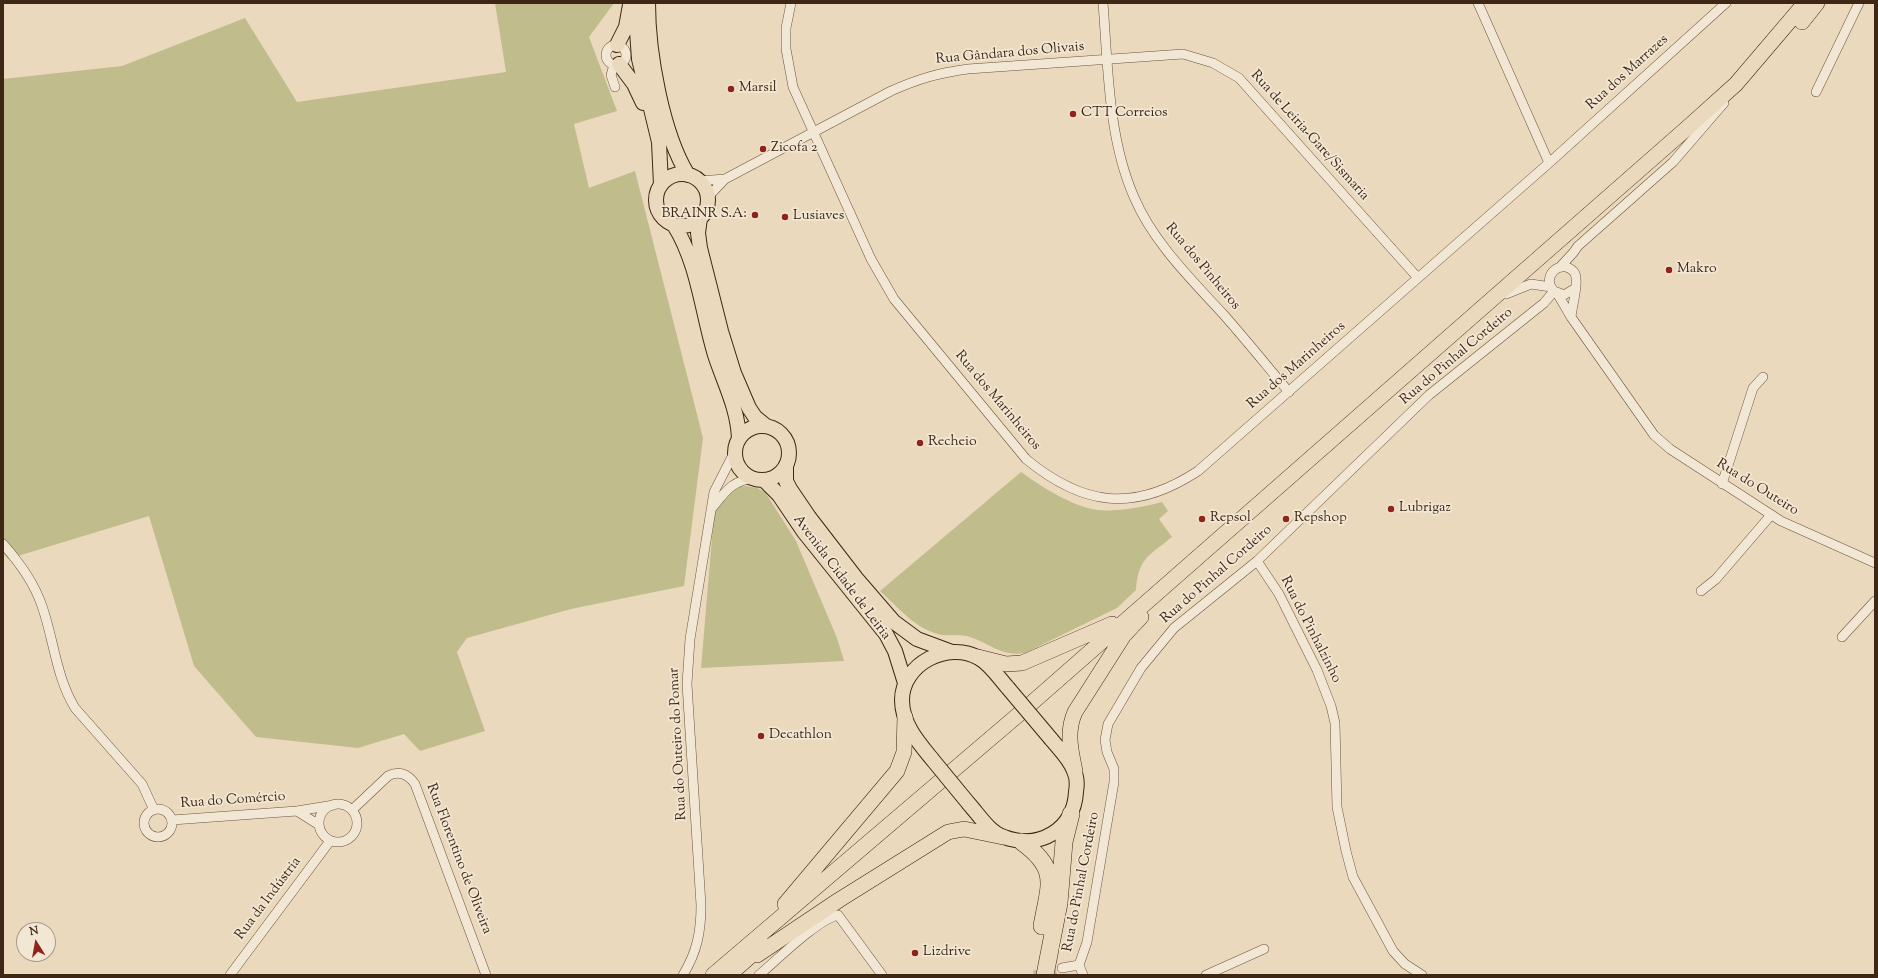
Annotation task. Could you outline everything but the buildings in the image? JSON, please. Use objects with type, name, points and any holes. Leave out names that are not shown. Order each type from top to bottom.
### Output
[{"type":"highway","points":[[713,975],[939,783],[1736,84],[1805,3]]},
{"type":"highway","points":[[734,971],[958,772],[1724,103],[1765,64],[1817,3]]},
{"type":"highway","points":[[1075,771],[1070,738],[1071,724],[1075,712],[1124,636],[1151,603]]},
{"type":"highway","points":[[978,657],[1006,664],[1022,663],[1097,631],[1131,614]]},
{"type":"highway","points":[[708,975],[786,903],[892,778],[900,765],[904,752],[905,717]]},
{"type":"highway","points":[[1045,975],[1059,903],[1064,842],[1071,814]]},
{"type":"highway","points":[[734,971],[839,900],[948,832],[964,829],[1003,837]]},
{"type":"highway","points":[[1022,842],[1036,853],[1044,862],[1049,878],[1049,888],[1034,975]]},
{"type":"main road","points":[[617,45],[626,27],[630,3]]},
{"type":"main road","points":[[636,3],[639,59],[659,149],[661,185],[656,201],[657,209],[661,216],[674,225],[679,226],[691,224],[700,218]]},
{"type":"main road","points":[[648,3],[649,38],[655,75],[675,149],[681,164],[705,189],[707,198],[706,208],[700,218],[698,232],[700,248],[729,359],[749,408],[755,417],[766,426],[778,431],[786,441],[789,453],[786,465],[774,476],[759,479],[745,474],[739,468],[736,460],[737,445],[735,407],[716,354],[686,249],[674,225]]},
{"type":"main road","points":[[616,65],[634,84],[656,130]]},
{"type":"main road","points":[[661,185],[670,177],[676,175],[694,178]]},
{"type":"main road","points":[[737,445],[750,428],[766,426]]},
{"type":"main road","name":"Avenida Cidade de Leiria","points":[[786,465],[786,481],[809,518],[856,578],[894,622],[917,640],[952,652]]},
{"type":"main road","name":"Avenida Cidade de Leiria","points":[[759,479],[779,495],[804,532],[886,634],[895,651],[905,683]]},
{"type":"main road","points":[[952,652],[968,653],[978,657],[991,668],[1051,739],[1075,771],[1076,798],[1071,814],[1053,834],[1039,840],[1022,842],[1003,837],[988,826],[912,734],[905,717],[902,701],[905,683],[912,671],[930,658],[952,652]]},
{"type":"street","name":"Rua dos Marinheiros","points":[[791,3],[786,28],[786,49],[793,87],[871,259],[894,299],[1026,459],[1053,480],[1078,492],[1109,499],[1125,500],[1158,492],[1178,484],[1198,471],[1418,278]]},
{"type":"street","name":"Rua dos Pinheiros","points":[[1103,3],[1115,134],[1119,152],[1134,198],[1145,220],[1176,263],[1232,324],[1289,392]]},
{"type":"street","points":[[1478,3],[1549,163]]},
{"type":"street","name":"Rua dos Marrazes","points":[[1418,278],[1549,163],[1726,3]]},
{"type":"street","points":[[1816,92],[1859,3]]},
{"type":"street","points":[[615,87],[611,75],[616,65],[624,60],[626,54],[623,48],[617,45],[610,46],[606,52],[606,59],[616,65]]},
{"type":"street","name":"Rua de Leiria-Gare/Sismaria","points":[[1108,60],[1183,54],[1213,63],[1239,78],[1418,278]]},
{"type":"street","name":"Rua Gândara dos Olivais","points":[[707,198],[724,179],[890,91],[916,80],[938,73],[968,69],[1108,60]]},
{"type":"street","points":[[1554,291],[1550,275],[1574,253],[1578,246],[1673,162],[1724,103]]},
{"type":"street","name":"Rua Gândara dos Olivais","points":[[694,178],[724,179]]},
{"type":"street","points":[[1571,317],[1574,289],[1577,279],[1573,271],[1574,253]]},
{"type":"street","points":[[1560,267],[1568,268],[1573,271]]},
{"type":"street","points":[[1506,294],[1531,284],[1568,294],[1574,289]]},
{"type":"street","name":"Rua do Outeiro","points":[[1554,291],[1654,435],[1670,449],[1781,521],[1875,563]]},
{"type":"street","name":"Rua do Pinhal Cordeiro","points":[[1083,975],[1079,965],[1087,942],[1114,782],[1114,769],[1107,752],[1105,740],[1108,724],[1141,668],[1174,628],[1257,561],[1428,395],[1544,303],[1554,291]]},
{"type":"street","points":[[1722,484],[1753,388],[1763,377]]},
{"type":"street","name":"Rua do Outeiro do Pomar","points":[[683,975],[692,961],[701,928],[701,905],[687,684],[690,639],[714,492],[737,445]]},
{"type":"street","points":[[711,509],[733,484],[745,479],[759,479]]},
{"type":"street","points":[[1702,591],[1716,579],[1771,515]]},
{"type":"street","points":[[3,544],[17,559],[37,593],[61,680],[67,695],[75,708],[142,784],[154,810]]},
{"type":"street","name":"Rua do Pinhalzinho","points":[[1257,561],[1279,594],[1317,670],[1331,706],[1335,723],[1337,807],[1346,851],[1354,877],[1393,951],[1405,964],[1422,975]]},
{"type":"street","points":[[1842,637],[1875,601]]},
{"type":"street","name":"Rua Florentino de Oliveira","points":[[352,810],[393,773],[405,774],[411,778],[415,784],[486,975]]},
{"type":"street","points":[[334,804],[341,804],[352,810],[356,815],[357,827],[352,837],[341,842],[330,841],[324,837],[319,825],[319,820],[325,810],[334,804]]},
{"type":"street","name":"Rua do Comércio","points":[[172,820],[297,810],[334,804]]},
{"type":"street","points":[[154,810],[162,810],[168,813],[172,820],[172,826],[168,834],[158,838],[153,837],[145,830],[144,825],[147,814],[154,810]]},
{"type":"street","name":"Rua do Comércio","points":[[297,810],[319,825]]},
{"type":"street","name":"Rua da Indústria","points":[[230,975],[330,841]]},
{"type":"street","points":[[759,975],[812,930],[825,921],[838,915],[882,975]]},
{"type":"street","points":[[1206,975],[1264,949]]},
{"type":"street","points":[[1062,968],[1079,965]]},
{"type":"shaded area","points":[[495,3],[614,3],[589,37],[617,111],[574,124],[589,188],[635,171],[703,438],[684,586],[571,609],[467,638],[457,652],[485,731],[420,751],[404,734],[358,748],[256,737],[194,666],[149,516],[8,559],[3,553],[3,79],[122,66],[245,18],[297,102],[506,72]]},
{"type":"shaded area","points":[[1021,472],[1057,495],[1088,508],[1098,510],[1121,510],[1162,502],[1168,511],[1159,519],[1172,537],[1151,554],[1142,564],[1137,579],[1136,590],[1117,608],[1025,653],[1017,654],[1003,652],[967,636],[942,635],[924,628],[908,618],[880,591]]},
{"type":"shaded area","points":[[746,486],[757,488],[765,492],[796,541],[837,638],[844,661],[701,668],[714,514],[722,498],[726,494],[734,489]]},
{"type":"tunnel","points":[[1034,975],[1062,968]]},
{"type":"place","name":"Marsil","points":[[731,89]]},
{"type":"place","name":"CTT Correios","points":[[1073,114]]},
{"type":"place","name":"Zicofa 2","points":[[763,149]]},
{"type":"place","name":"BRAINR S.A:","points":[[755,215]]},
{"type":"place","name":"Lusiaves","points":[[785,217]]},
{"type":"place","name":"Makro","points":[[1669,270]]},
{"type":"place","name":"Recheio","points":[[920,443]]},
{"type":"place","name":"Lubrigaz","points":[[1391,509]]},
{"type":"place","name":"Repsol","points":[[1202,519]]},
{"type":"place","name":"Repshop","points":[[1286,519]]},
{"type":"place","name":"Decathlon","points":[[761,736]]},
{"type":"place","name":"Lizdrive","points":[[915,953]]}]
